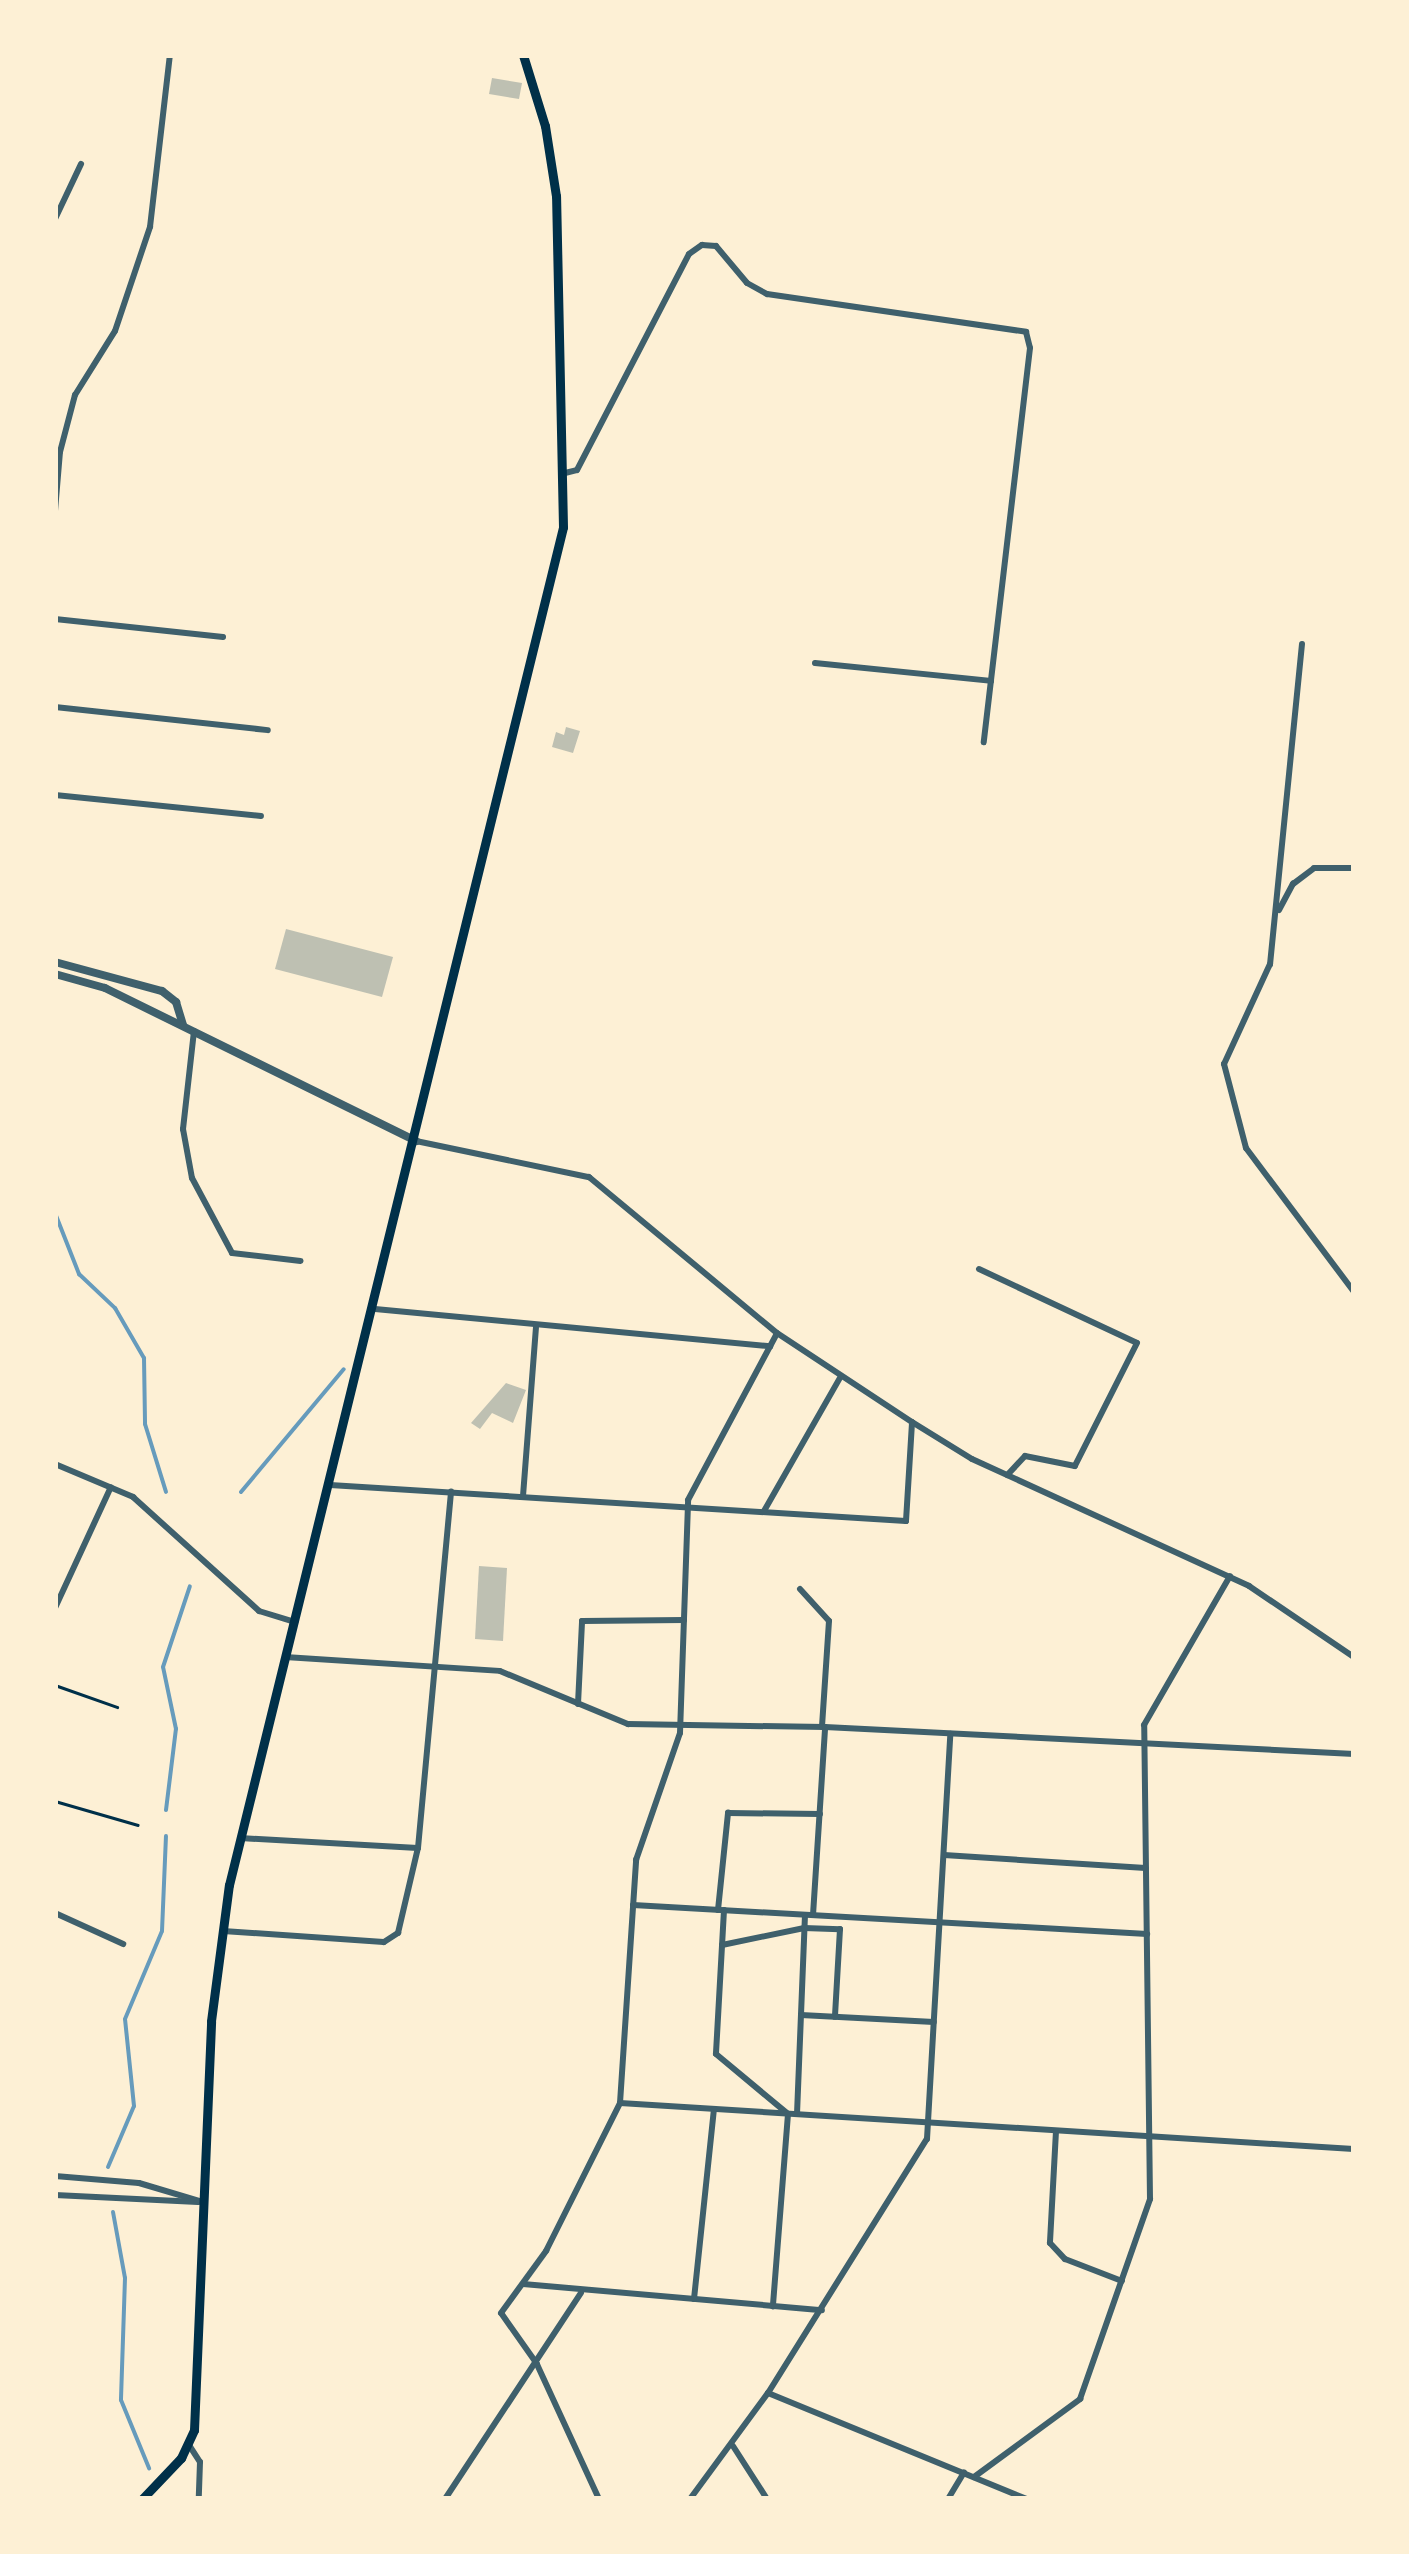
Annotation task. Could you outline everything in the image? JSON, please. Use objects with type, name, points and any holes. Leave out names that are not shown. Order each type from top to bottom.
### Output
[{"type":"main road","points":[[152,2499],[189,2445],[221,1931],[240,1838],[375,1308],[557,564],[566,473],[554,181],[523,55]]},
{"type":"main road","points":[[142,2499],[158,2486]]},
{"type":"street","points":[[55,511],[60,452],[75,395],[115,332],[150,226],[170,55]]},
{"type":"street","points":[[55,219],[81,164]]},
{"type":"street","points":[[566,473],[576,470],[689,254],[702,245],[714,245],[747,282],[768,294],[1026,332],[1030,348],[984,742]]},
{"type":"street","points":[[55,522],[55,557]]},
{"type":"street","points":[[55,619],[223,637]]},
{"type":"street","points":[[1302,644],[1270,964],[1224,1064],[1246,1148],[1354,1292]]},
{"type":"street","points":[[816,663],[990,681]]},
{"type":"street","points":[[55,708],[268,730]]},
{"type":"street","points":[[55,795],[261,816]]},
{"type":"street","points":[[1276,916],[1293,884],[1314,868],[1354,868]]},
{"type":"street","points":[[55,962],[162,991],[176,1002],[183,1026]]},
{"type":"street","points":[[55,974],[95,983],[416,1141],[589,1177],[777,1334],[912,1422],[1008,1475],[1230,1576],[1354,1656]]},
{"type":"street","points":[[194,1031],[183,1129],[192,1178],[232,1253],[301,1261]]},
{"type":"street","points":[[979,1268],[1137,1343],[1075,1466],[1025,1456],[1008,1475]]},
{"type":"street","points":[[375,1308],[536,1328],[770,1346]]},
{"type":"street","points":[[523,1496],[536,1328]]},
{"type":"street","points":[[599,2499],[537,2364],[501,2314],[523,2284],[620,2104],[638,1849],[681,1725],[688,1506],[777,1334]]},
{"type":"street","points":[[764,1511],[842,1376]]},
{"type":"street","points":[[330,1485],[906,1522],[912,1422]]},
{"type":"street","points":[[55,1464],[140,1502],[259,1611],[295,1622]]},
{"type":"street","points":[[55,1608],[111,1487]]},
{"type":"street","points":[[221,1931],[396,1938],[418,1848],[450,1492]]},
{"type":"street","points":[[974,2476],[1080,2399],[1152,2191],[1145,1722],[1230,1576]]},
{"type":"street","points":[[55,1577],[67,1582]]},
{"type":"street","points":[[773,2306],[801,2015],[804,1928],[809,1915],[820,1814],[830,1621],[800,1589]]},
{"type":"street","points":[[578,1704],[582,1621],[684,1620]]},
{"type":"street","points":[[286,1657],[500,1671],[621,1722],[824,1727],[1354,1754]]},
{"type":"street","points":[[690,2499],[768,2394],[927,2139],[950,1734]]},
{"type":"street","points":[[792,2114],[716,2054],[728,1814],[820,1814]]},
{"type":"street","points":[[240,1838],[418,1848]]},
{"type":"street","points":[[944,1856],[1146,1868]]},
{"type":"street","points":[[633,1906],[1147,1934]]},
{"type":"street","points":[[55,1913],[123,1944]]},
{"type":"street","points":[[722,1946],[804,1928],[840,1930],[835,2017]]},
{"type":"street","points":[[801,2015],[934,2022]]},
{"type":"street","points":[[620,2104],[1354,2149]]},
{"type":"street","points":[[694,2299],[714,2109]]},
{"type":"street","points":[[1056,2130],[1050,2243],[1065,2258],[1122,2281]]},
{"type":"street","points":[[55,2176],[139,2183],[203,2202]]},
{"type":"street","points":[[55,2195],[203,2202]]},
{"type":"street","points":[[523,2284],[582,2293],[822,2310]]},
{"type":"street","points":[[445,2499],[537,2364],[566,2308],[582,2293]]},
{"type":"street","points":[[768,2394],[1026,2499]]},
{"type":"street","points":[[189,2445],[200,2462],[199,2499]]},
{"type":"street","points":[[733,2446],[768,2499]]},
{"type":"street","points":[[952,2498],[964,2472]]},
{"type":"path","points":[[55,1685],[117,1707]]},
{"type":"path","points":[[55,1801],[138,1825]]},
{"type":"building","points":[[492,78],[522,83],[519,99],[489,94]]},
{"type":"building","points":[[566,727],[580,731],[573,753],[552,747],[556,732],[564,735]]},
{"type":"building","points":[[286,929],[393,957],[382,997],[275,969]]},
{"type":"building","points":[[506,1383],[526,1390],[513,1423],[492,1413],[480,1429],[471,1423]]},
{"type":"building","points":[[479,1566],[507,1568],[503,1641],[475,1639]]},
{"type":"waterway","points":[[55,1213],[79,1274],[115,1308],[144,1358],[145,1424],[166,1492]]},
{"type":"waterway","points":[[241,1492],[344,1369]]},
{"type":"waterway","points":[[166,1810],[176,1729],[163,1667],[190,1586]]},
{"type":"waterway","points":[[108,2167],[134,2106],[125,2019],[162,1931],[166,1836]]},
{"type":"waterway","points":[[113,2212],[125,2278],[121,2400],[149,2468]]}]
